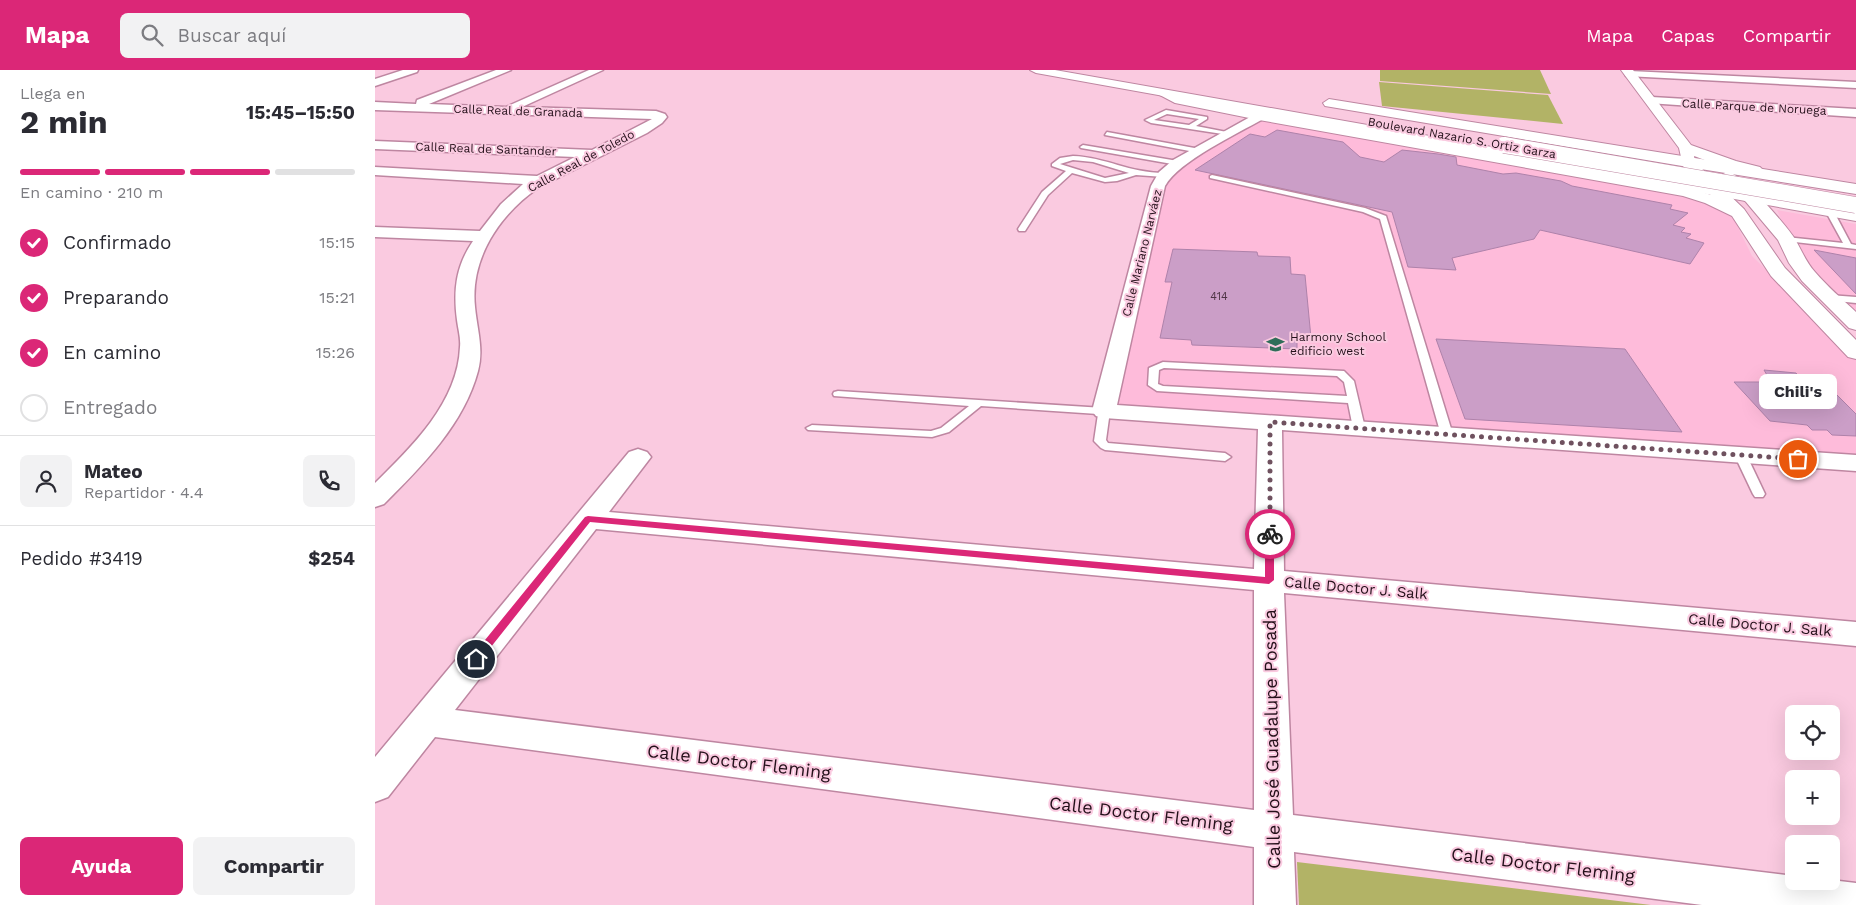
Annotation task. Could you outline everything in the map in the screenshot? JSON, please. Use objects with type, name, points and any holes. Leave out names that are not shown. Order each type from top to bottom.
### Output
[{"type":"main road","name":"Boulevard Nazario S. Ortiz Garza","points":[[1069,70],[1255,96]]},
{"type":"main road","points":[[1041,71],[1856,216]]},
{"type":"main road","points":[[1041,71],[1201,93]]},
{"type":"main road","points":[[1629,72],[1652,101],[1687,156],[1738,213],[1778,272],[1823,321],[1856,352]]},
{"type":"main road","name":"Boulevard Nazario S. Ortiz Garza","points":[[1105,74],[1201,93],[1853,195]]},
{"type":"main road","points":[[1162,93],[1179,100],[1259,116],[1686,192],[1711,200],[1738,213]]},
{"type":"main road","name":"Boulevard Nazario S. Ortiz Garza","points":[[1508,142],[1311,104],[1346,106],[1635,153]]},
{"type":"main road","points":[[1619,173],[1641,168],[1644,164],[1635,153]]},
{"type":"main road","points":[[1635,153],[1687,156],[1732,164],[1853,195]]},
{"type":"main road","points":[[1687,156],[1719,168],[1781,177]]},
{"type":"main road","points":[[1719,168],[1752,199],[1786,239],[1798,263],[1809,277],[1856,324]]},
{"type":"main road","points":[[1853,195],[1818,190],[1818,196],[1823,202],[1856,216]]},
{"type":"street","points":[[375,83],[413,70]]},
{"type":"street","points":[[384,118],[506,70]]},
{"type":"street","points":[[506,110],[598,70]]},
{"type":"street","points":[[1629,72],[1856,85]]},
{"type":"street","points":[[1837,84],[1856,95]]},
{"type":"street","name":"Calle Parque de Noruega","points":[[1652,101],[1856,113]]},
{"type":"street","name":"Calle Real de Granada","points":[[375,106],[660,116]]},
{"type":"street","points":[[1825,111],[1849,127]]},
{"type":"street","name":"Calle Real de Toledo","points":[[375,498],[432,438],[451,409],[464,381],[471,348],[463,291],[466,272],[472,257],[485,236],[511,202],[521,193],[539,181],[597,154],[660,120],[660,116]]},
{"type":"street","name":"Calle Mariano Narváez","points":[[1104,411],[1158,186],[1164,175],[1177,164],[1259,116]]},
{"type":"street","name":"Calle Real de Santander","points":[[375,145],[597,154]]},
{"type":"street","name":"Calle Real de Santander","points":[[375,171],[539,181]]},
{"type":"street","points":[[375,232],[485,236]]},
{"type":"street","points":[[1104,411],[1856,463]]},
{"type":"street","name":"Calle José Guadalupe Posada","points":[[1270,422],[1269,580],[1275,905]]},
{"type":"street","points":[[375,785],[638,457]]},
{"type":"street","name":"Calle Doctor J. Salk","points":[[588,519],[1856,634]]},
{"type":"street","name":"Calle Doctor Fleming","points":[[426,721],[1273,831],[1856,904]]},
{"type":"lane","points":[[1190,127],[1205,118],[1166,112],[1148,120],[1151,121],[1190,127],[1229,133]]},
{"type":"lane","points":[[1107,134],[1200,151]]},
{"type":"lane","points":[[1083,146],[1177,164]]},
{"type":"lane","points":[[1136,173],[1117,179],[1105,180],[1057,167],[1054,164],[1065,158],[1078,158],[1136,173],[1164,175]]},
{"type":"lane","points":[[1022,229],[1045,194],[1070,171]]},
{"type":"lane","points":[[1212,177],[1365,210],[1383,218],[1447,434]]},
{"type":"lane","points":[[1830,212],[1853,247]]},
{"type":"lane","points":[[1786,239],[1853,247]]},
{"type":"lane","points":[[1829,298],[1856,300]]},
{"type":"lane","points":[[1352,400],[1161,389],[1153,385],[1153,370],[1163,365],[1340,373],[1349,381],[1359,428]]},
{"type":"lane","points":[[838,394],[1104,411],[1100,441],[1105,446],[1225,457]]},
{"type":"lane","points":[[812,428],[932,434],[945,430],[979,403]]},
{"type":"lane","points":[[1740,454],[1759,494]]},
{"type":"shaded area","points":[[1380,70],[1540,70],[1551,94],[1380,81]]},
{"type":"shaded area","points":[[1379,82],[1548,95],[1563,124],[1382,106]]},
{"type":"shaded area","points":[[1257,117],[1683,193],[1732,215],[1752,256],[1856,358],[1856,461],[1093,407],[1165,173]]},
{"type":"shaded area","points":[[1777,210],[1856,224],[1856,315],[1803,269]]},
{"type":"shaded area","points":[[1297,862],[1651,905],[1299,905]]},
{"type":"building","points":[[1277,130],[1343,142],[1360,157],[1384,162],[1402,150],[1438,154],[1456,157],[1457,165],[1503,174],[1516,173],[1561,181],[1572,186],[1672,205],[1670,209],[1688,213],[1673,225],[1685,228],[1681,232],[1691,234],[1686,238],[1704,243],[1690,264],[1540,230],[1534,239],[1452,258],[1456,270],[1408,267],[1392,212],[1195,170],[1250,134],[1265,137]]},
{"type":"building","points":[[1173,249],[1257,252],[1258,256],[1290,257],[1291,274],[1305,275],[1311,338],[1297,338],[1297,349],[1192,345],[1191,340],[1160,338],[1172,282],[1165,282]]},
{"type":"building","points":[[1814,250],[1856,258],[1856,294]]},
{"type":"building","points":[[1436,339],[1625,349],[1682,432],[1465,419]]},
{"type":"building","points":[[1764,370],[1796,373],[1800,378],[1822,382],[1828,386],[1856,414],[1856,436],[1832,435],[1827,430],[1812,430],[1807,425],[1770,421],[1734,382],[1771,382]]},
{"type":"way so far","points":[[1270,534],[1270,422],[1798,459]]},
{"type":"place","name":"Harmony School edificio west","points":[[1276,344]]},
{"type":"place","name":"Chili's","points":[[1798,459]]},
{"type":"route","points":[[476,659],[588,519],[1269,580],[1270,534]]}]
